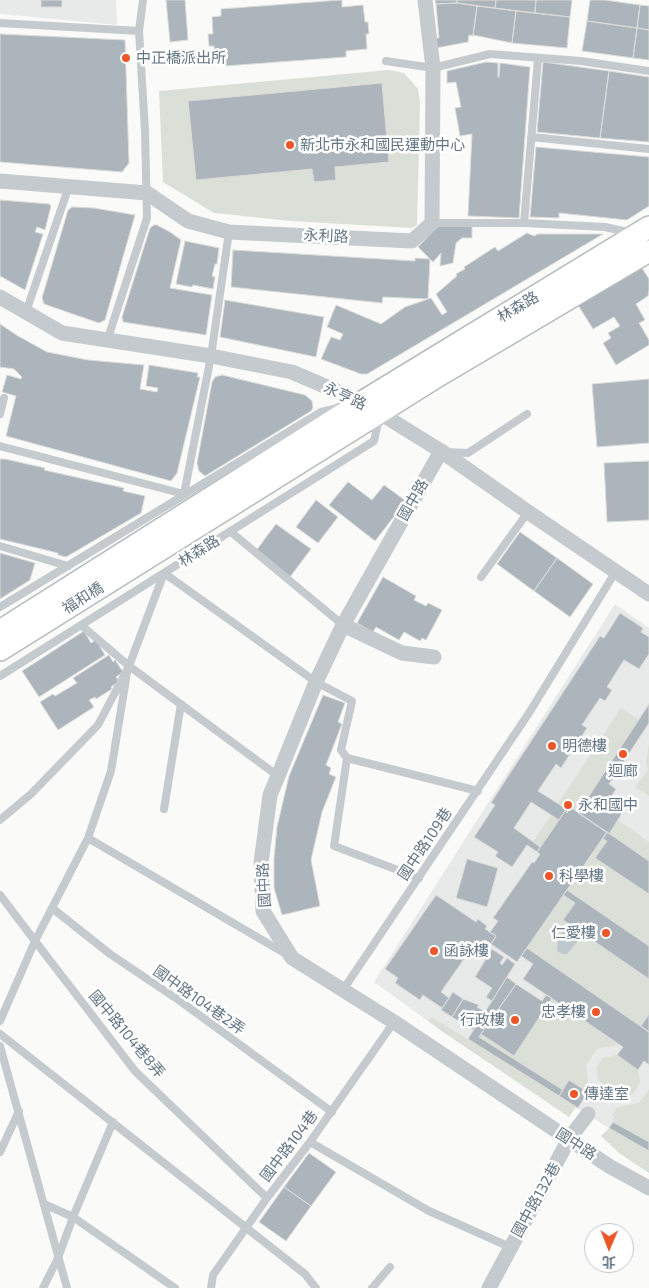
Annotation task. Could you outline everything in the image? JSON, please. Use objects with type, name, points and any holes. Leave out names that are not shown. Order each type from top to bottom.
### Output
[{"type":"street","points":[[426,0],[433,68],[432,223]]},
{"type":"street","name":"永利路","points":[[0,181],[147,193],[188,221],[229,232],[412,241],[432,223]]},
{"type":"street","name":"林森路","points":[[160,540],[362,402],[645,237]]},
{"type":"street","name":"林森路","points":[[160,540],[380,413],[645,237]]},
{"type":"street","name":"永亨路","points":[[0,297],[62,332],[107,341],[212,356],[292,372],[362,402],[441,451],[649,594]]},
{"type":"street","name":"國中路","points":[[441,451],[342,625],[316,682],[270,795],[261,863],[263,911],[292,958],[394,1022],[609,1166],[649,1188]]},
{"type":"street","name":"福和橋","points":[[0,631],[160,540]]},
{"type":"street","name":"福和橋","points":[[0,650],[160,540]]},
{"type":"street","points":[[342,625],[402,653],[434,657]]},
{"type":"street","name":"國中路132巷","points":[[489,1288],[568,1139],[588,1114]]},
{"type":"lane","points":[[107,341],[146,218],[147,193],[139,31],[143,0]]},
{"type":"lane","points":[[0,24],[139,31]]},
{"type":"lane","points":[[386,61],[433,68],[490,54],[581,61],[649,71]]},
{"type":"lane","points":[[524,223],[538,58]]},
{"type":"lane","points":[[530,137],[649,148]]},
{"type":"lane","points":[[26,312],[69,186]]},
{"type":"lane","points":[[432,223],[524,223],[605,227],[645,237]]},
{"type":"lane","points":[[0,446],[184,494],[212,356],[229,232]]},
{"type":"lane","points":[[0,414],[4,398]]},
{"type":"lane","name":"林森路","points":[[0,607],[321,412],[362,402]]},
{"type":"lane","name":"林森路","points":[[0,676],[374,441],[380,413]]},
{"type":"lane","points":[[441,451],[468,453],[527,414]]},
{"type":"lane","points":[[481,577],[528,512]]},
{"type":"lane","points":[[231,532],[342,625]]},
{"type":"lane","points":[[0,546],[68,566]]},
{"type":"lane","name":"國中路109巷","points":[[344,990],[529,713],[616,571]]},
{"type":"lane","points":[[0,820],[31,794],[98,725],[129,666],[164,573],[316,682],[352,701],[341,750],[347,758],[478,791]]},
{"type":"lane","points":[[82,625],[129,666],[278,776]]},
{"type":"lane","points":[[0,1021],[35,942],[88,838],[110,771],[129,666]]},
{"type":"lane","points":[[164,810],[181,704]]},
{"type":"lane","points":[[347,758],[338,808],[334,846],[419,878]]},
{"type":"lane","points":[[88,838],[292,958]]},
{"type":"lane","name":"國中路104巷8弄","points":[[0,895],[135,1071],[267,1198]]},
{"type":"lane","name":"國中路104巷2弄","points":[[52,908],[110,954],[332,1112]]},
{"type":"lane","name":"國中路104巷","points":[[211,1288],[213,1275],[246,1227],[332,1112],[394,1022]]},
{"type":"lane","points":[[0,1034],[305,1274],[316,1288]]},
{"type":"lane","points":[[0,1046],[67,1288]]},
{"type":"lane","points":[[0,1152],[19,1111]]},
{"type":"lane","points":[[43,1288],[58,1258],[112,1122]]},
{"type":"lane","points":[[310,1142],[429,1211],[510,1247]]},
{"type":"lane","points":[[44,1204],[73,1217],[172,1287]]},
{"type":"lane","points":[[372,1288],[390,1268]]},
{"type":"shaded area","points":[[0,0],[116,0],[117,25],[0,14]]},
{"type":"shaded area","points":[[389,70],[404,73],[418,89],[420,103],[417,225],[412,228],[291,221],[214,213],[163,182],[159,91]]},
{"type":"shaded area","name":"永和國中","points":[[615,604],[649,628],[649,1151],[431,1017],[428,1021],[374,982]]},
{"type":"shaded area","points":[[621,708],[639,720],[578,813],[570,808],[568,810],[558,804]]},
{"type":"shaded area","points":[[649,743],[649,796],[635,787],[648,770],[646,763]]},
{"type":"shaded area","points":[[551,815],[559,820],[540,847],[533,842]]},
{"type":"shaded area","points":[[618,820],[649,842],[649,861],[609,834]]},
{"type":"shaded area","points":[[603,839],[607,841],[596,858],[649,894],[649,946],[567,890]]},
{"type":"shaded area","points":[[563,895],[575,903],[563,921],[649,979],[649,1014],[641,1026],[527,948]]},
{"type":"shaded area","points":[[563,931],[573,932],[577,942],[567,954],[562,954],[557,951],[558,938]]},
{"type":"shaded area","points":[[552,998],[619,1045],[597,1049],[586,1065],[589,1087],[587,1091],[563,1090],[479,1037],[481,1034],[514,1055]]},
{"type":"shaded area","points":[[431,1017],[576,1107],[569,1117],[440,1030],[428,1021]]},
{"type":"shaded area","points":[[617,1055],[638,1070],[640,1083],[633,1094],[620,1096],[599,1081],[596,1067],[603,1058]]},
{"type":"shaded area","points":[[649,1089],[649,1142],[613,1122],[614,1117],[612,1115],[618,1107],[639,1103]]},
{"type":"shaded area","points":[[609,1128],[649,1151],[649,1173],[619,1153],[601,1136]]},
{"type":"building","points":[[41,0],[62,0],[62,7],[41,7]]},
{"type":"building","points":[[166,0],[185,0],[188,40],[170,42]]},
{"type":"building","points":[[342,0],[342,7],[363,5],[365,22],[368,22],[369,34],[366,34],[367,49],[346,51],[346,57],[225,66],[225,60],[215,61],[214,46],[209,46],[208,34],[213,34],[212,17],[221,16],[221,9]]},
{"type":"building","points":[[435,0],[457,0],[457,3],[436,4]]},
{"type":"building","points":[[457,0],[496,0],[495,8],[457,3]]},
{"type":"building","points":[[496,0],[536,0],[535,13],[495,8]]},
{"type":"building","points":[[536,0],[572,0],[570,17],[535,13]]},
{"type":"building","points":[[590,0],[640,5],[637,28],[587,21]]},
{"type":"building","points":[[457,3],[477,6],[473,36],[469,35],[468,42],[436,48],[435,38],[439,38],[436,4]]},
{"type":"building","points":[[640,5],[649,6],[649,30],[637,28]]},
{"type":"building","points":[[477,6],[516,11],[512,43],[473,35]]},
{"type":"building","points":[[516,11],[570,17],[567,48],[512,43]]},
{"type":"building","points":[[587,21],[637,28],[633,58],[582,51]]},
{"type":"building","points":[[637,28],[649,30],[649,60],[633,58]]},
{"type":"building","points":[[0,34],[125,40],[129,163],[122,172],[0,162]]},
{"type":"building","points":[[486,62],[498,63],[498,77],[500,63],[530,67],[519,218],[468,216],[472,134],[460,136],[455,108],[461,107],[456,82],[447,83],[447,71]]},
{"type":"building","points":[[543,62],[609,71],[600,138],[537,132]]},
{"type":"building","points":[[609,71],[649,77],[649,142],[600,138]]},
{"type":"building","name":"新北市永和國民運動中心","points":[[382,83],[389,162],[335,167],[336,180],[314,182],[312,169],[196,180],[188,101]]},
{"type":"building","points":[[536,147],[649,157],[649,206],[627,220],[559,213],[559,218],[530,217]]},
{"type":"building","points":[[0,200],[49,204],[51,206],[45,230],[37,227],[35,232],[43,234],[25,290],[0,276]]},
{"type":"building","points":[[72,207],[94,208],[135,215],[105,320],[99,323],[44,304],[42,298],[68,210]]},
{"type":"building","points":[[154,225],[170,232],[181,240],[170,288],[212,295],[206,335],[123,322],[122,317],[150,228]]},
{"type":"building","points":[[439,225],[472,226],[472,238],[462,238],[456,243],[453,263],[440,266],[441,253],[433,262],[418,247]]},
{"type":"building","points":[[527,233],[534,236],[538,234],[603,234],[367,374],[361,374],[321,359],[331,337],[340,340],[343,334],[327,327],[336,305],[381,324],[405,307],[431,298],[442,315],[447,312],[436,294],[457,276],[456,274],[495,247],[498,251]]},
{"type":"building","points":[[185,241],[219,248],[217,264],[215,264],[212,276],[215,277],[213,289],[176,284]]},
{"type":"building","points":[[233,250],[415,261],[415,258],[430,259],[428,299],[383,297],[382,303],[231,287]]},
{"type":"building","points":[[640,265],[649,279],[649,290],[648,296],[636,304],[645,320],[639,323],[649,340],[649,345],[616,365],[603,343],[611,338],[608,333],[620,326],[614,317],[593,329],[578,305]]},
{"type":"building","points":[[225,300],[324,317],[316,357],[220,337]]},
{"type":"building","points":[[0,324],[47,352],[88,360],[144,365],[140,389],[157,392],[158,388],[146,386],[149,365],[198,373],[197,377],[200,377],[177,473],[171,481],[6,436],[16,396],[2,392],[7,375],[21,379],[22,377],[14,369],[0,367]]},
{"type":"building","points":[[222,375],[305,395],[312,401],[313,408],[205,476],[199,471],[197,463],[212,382],[215,377]]},
{"type":"building","points":[[649,379],[649,443],[597,447],[592,384]]},
{"type":"building","points":[[0,459],[124,488],[123,491],[145,496],[141,513],[66,557],[58,555],[58,553],[0,539]]},
{"type":"building","points":[[649,461],[649,520],[607,522],[604,463]]},
{"type":"building","points":[[348,482],[372,500],[384,485],[406,501],[375,541],[329,505]]},
{"type":"building","points":[[316,500],[338,517],[318,543],[296,527]]},
{"type":"building","points":[[276,524],[311,549],[290,577],[255,552]]},
{"type":"building","points":[[520,532],[557,558],[534,591],[497,564]]},
{"type":"building","points":[[0,553],[35,563],[30,580],[0,599]]},
{"type":"building","points":[[557,558],[593,584],[570,617],[534,591]]},
{"type":"building","points":[[383,577],[416,596],[414,600],[426,606],[428,603],[442,610],[426,640],[422,638],[420,641],[404,632],[399,640],[376,627],[373,632],[357,623]]},
{"type":"building","name":"明德樓","points":[[620,613],[643,628],[641,632],[649,637],[649,654],[639,669],[624,660],[607,687],[612,690],[605,701],[600,698],[582,725],[587,728],[561,768],[556,764],[538,791],[568,810],[567,813],[565,811],[559,820],[531,802],[514,828],[540,847],[537,852],[527,845],[512,867],[495,856],[498,852],[474,837],[495,805],[491,803],[503,784],[600,636],[604,638]]},
{"type":"building","points":[[84,631],[91,643],[96,640],[105,655],[39,697],[22,671]]},
{"type":"building","points":[[109,655],[123,672],[116,677],[119,681],[111,687],[112,689],[96,699],[95,697],[89,700],[94,707],[58,730],[40,702],[53,694],[55,696],[77,683],[73,678]]},
{"type":"building","points":[[323,695],[345,703],[338,722],[342,724],[326,765],[331,768],[329,774],[336,777],[322,812],[311,860],[320,906],[282,915],[274,888],[277,827],[289,776]]},
{"type":"building","name":"迴廊","points":[[649,704],[649,723],[609,784],[616,789],[611,797],[626,807],[609,834],[578,813]]},
{"type":"building","name":"科學樓","points":[[570,807],[607,832],[517,962],[491,944],[496,936],[490,932],[498,921],[493,918],[532,862],[534,863],[540,854],[537,852],[565,811],[567,813]]},
{"type":"building","points":[[607,832],[649,861],[649,894],[595,858],[607,841],[603,839]]},
{"type":"building","points":[[467,859],[498,868],[487,907],[456,898]]},
{"type":"building","name":"仁愛樓","points":[[567,890],[649,946],[649,979],[563,920],[575,903],[563,895]]},
{"type":"building","name":"函詠樓","points":[[436,895],[476,922],[478,919],[487,926],[485,929],[496,936],[491,944],[485,940],[479,949],[473,946],[441,992],[449,998],[442,1008],[423,995],[420,1000],[395,983],[398,978],[385,969]]},
{"type":"building","name":"忠孝樓","points":[[527,948],[649,1032],[649,1065],[644,1061],[638,1070],[617,1055],[623,1047],[523,979],[533,964],[521,956]]},
{"type":"building","points":[[492,949],[504,957],[500,963],[502,965],[507,958],[515,964],[492,1001],[486,997],[492,988],[475,977]]},
{"type":"building","points":[[507,977],[516,984],[479,1037],[563,1090],[559,1096],[468,1039]]},
{"type":"building","name":"行政樓","points":[[516,984],[542,1001],[546,995],[552,998],[514,1056],[481,1034]]},
{"type":"building","points":[[453,992],[463,999],[452,1017],[441,1010]]},
{"type":"building","points":[[463,999],[479,1005],[477,1007],[485,1012],[473,1030],[452,1017]]},
{"type":"building","points":[[649,1014],[649,1032],[641,1026]]},
{"type":"building","name":"傳達室","points":[[569,1080],[588,1092],[578,1108],[559,1096]]},
{"type":"building","points":[[613,1122],[649,1142],[649,1151],[609,1128]]},
{"type":"building","points":[[309,1153],[336,1172],[311,1206],[284,1187]]},
{"type":"building","points":[[284,1187],[311,1206],[286,1241],[259,1222]]},
{"type":"place","name":"中正橋派出所","points":[[126,58]]},
{"type":"place","name":"新北市永和國民運動中心","points":[[290,145]]},
{"type":"place","name":"明德樓","points":[[552,746]]},
{"type":"place","name":"迴廊","points":[[623,754]]},
{"type":"place","name":"永和國中","points":[[568,805]]},
{"type":"place","name":"科學樓","points":[[549,876]]},
{"type":"place","name":"仁愛樓","points":[[606,933]]},
{"type":"place","name":"函詠樓","points":[[434,951]]},
{"type":"place","name":"忠孝樓","points":[[596,1012]]},
{"type":"place","name":"行政樓","points":[[515,1020]]},
{"type":"place","name":"傳達室","points":[[574,1094]]}]
